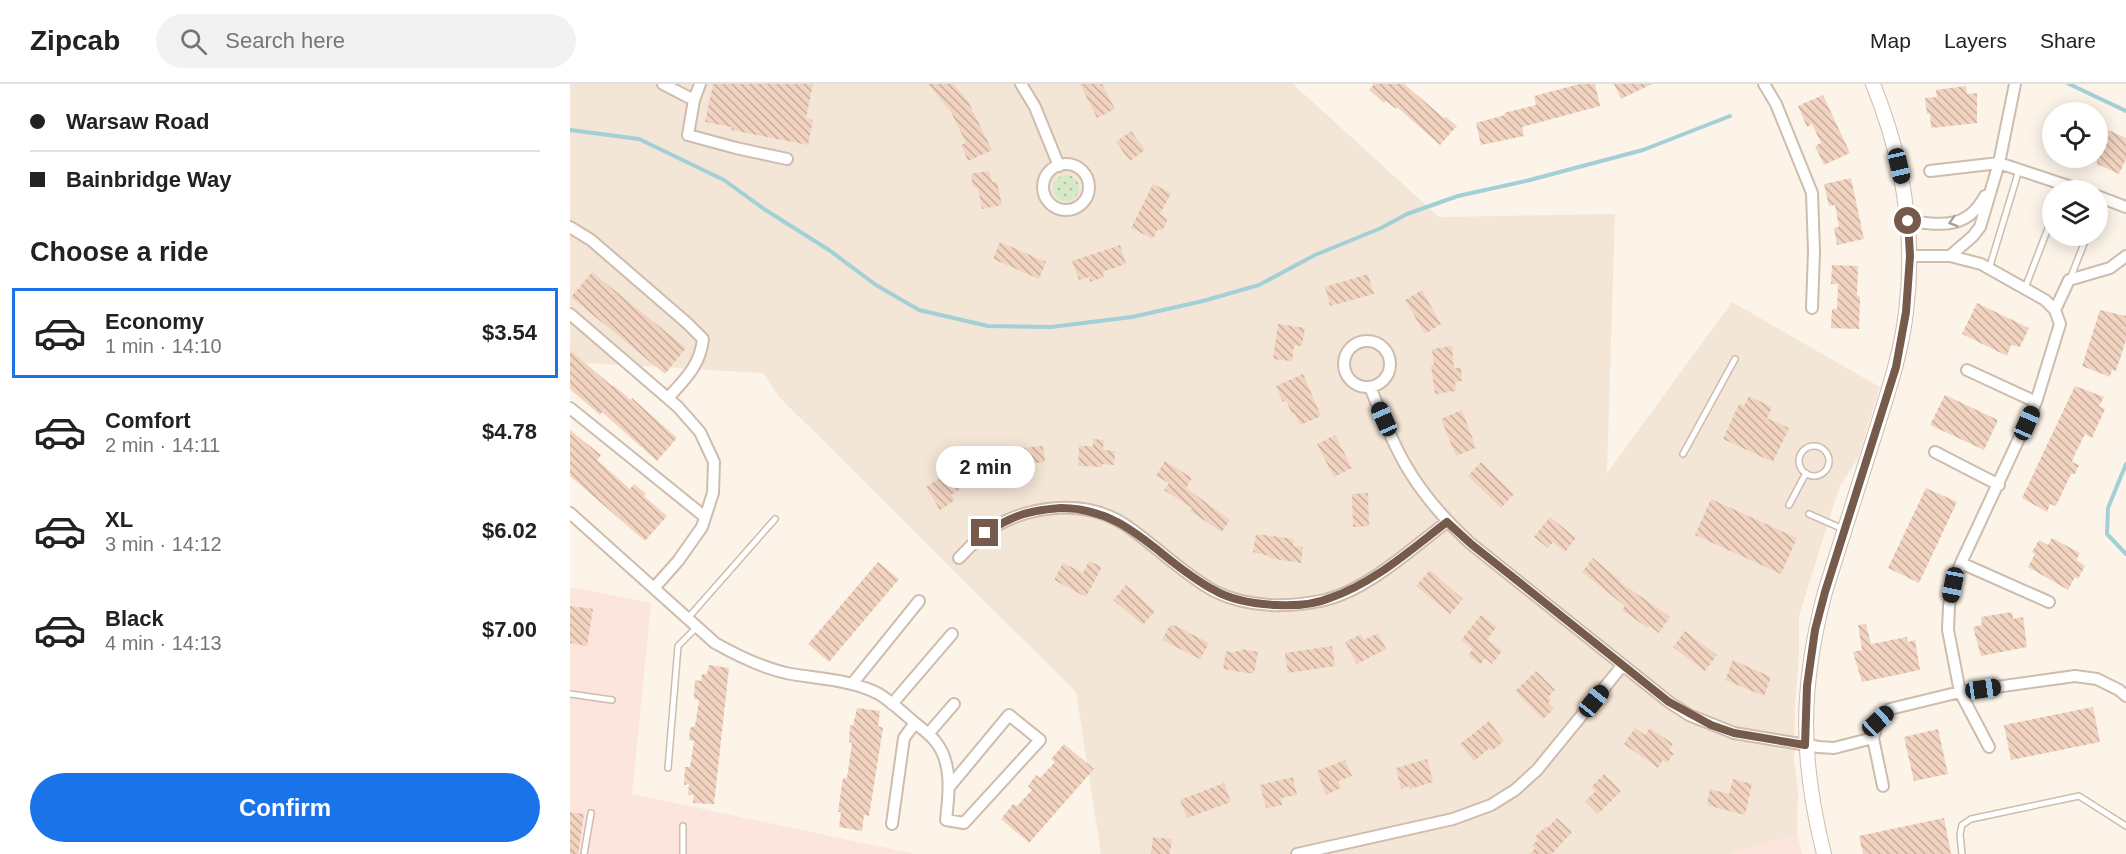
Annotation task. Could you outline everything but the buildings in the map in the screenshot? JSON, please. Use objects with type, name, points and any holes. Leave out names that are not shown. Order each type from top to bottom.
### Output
[{"type":"street","points":[[663,84],[694,100]]},
{"type":"street","points":[[700,84],[694,100],[688,135],[788,159]]},
{"type":"street","points":[[1021,84],[1035,107],[1059,166]]},
{"type":"street","points":[[1764,84],[1776,104],[1812,193],[1814,250],[1812,308]]},
{"type":"street","points":[[1824,854],[1813,810],[1805,745],[1807,686],[1815,630],[1896,367],[1906,312],[1910,256],[1903,184],[1895,147],[1873,84]]},
{"type":"street","points":[[1950,256],[1980,227],[1999,163],[2015,84]]},
{"type":"street","points":[[1908,221],[1943,225],[1958,222],[1969,216],[1984,198],[1999,163]]},
{"type":"street","points":[[1930,171],[1999,163],[2044,180]]},
{"type":"street","points":[[1059,166],[1076,167],[1087,177],[1089,184],[1086,199],[1067,210],[1053,206],[1044,194],[1045,179],[1049,172],[1059,166]]},
{"type":"street","points":[[2108,200],[2126,207]]},
{"type":"street","points":[[570,227],[591,240],[703,339],[701,354],[688,375],[668,398]]},
{"type":"street","points":[[1910,256],[1965,258],[2045,300],[2055,309],[2060,324],[2036,402],[1961,562],[1949,606],[1948,630],[1960,692],[1989,747]]},
{"type":"street","points":[[2055,309],[2069,280],[2110,268],[2126,256]]},
{"type":"street","points":[[570,314],[668,398],[700,432],[714,462],[713,493],[702,528],[678,561],[654,588]]},
{"type":"street","points":[[1363,341],[1379,344],[1389,357],[1390,365],[1384,380],[1370,387],[1356,385],[1346,375],[1344,368],[1346,354],[1350,348],[1363,341]]},
{"type":"street","points":[[1967,370],[2036,402]]},
{"type":"street","points":[[1370,387],[1405,464],[1424,494],[1447,522],[1470,543],[1669,702],[1711,725],[1757,738],[1834,748],[1873,738]]},
{"type":"street","points":[[570,408],[705,517]]},
{"type":"street","points":[[1935,453],[1999,484]]},
{"type":"street","points":[[959,558],[985,533],[1014,517],[1045,508],[1078,508],[1104,515],[1125,525],[1188,575],[1216,591],[1255,604],[1293,606],[1327,599],[1357,587],[1447,522]]},
{"type":"street","points":[[571,514],[697,627],[731,652],[764,667],[852,684],[878,694],[892,704],[928,734],[942,751],[950,786],[946,820],[964,823],[1040,740],[1009,715],[950,786]]},
{"type":"street","points":[[1961,562],[2049,602]]},
{"type":"street","points":[[852,684],[919,601]]},
{"type":"street","points":[[892,704],[952,634]]},
{"type":"street","points":[[1297,854],[1453,819],[1491,805],[1515,790],[1537,770],[1622,666]]},
{"type":"street","points":[[1882,786],[1873,738],[1878,721],[1890,710],[1960,692],[2074,676],[2097,679],[2126,696]]},
{"type":"street","points":[[928,734],[954,704]]},
{"type":"street","points":[[892,824],[904,738],[915,723]]},
{"type":"lane","points":[[1989,269],[2019,169]]},
{"type":"lane","points":[[2025,288],[2042,244]]},
{"type":"lane","points":[[2069,280],[2083,246]]},
{"type":"lane","points":[[1683,454],[1735,359]]},
{"type":"lane","points":[[1812,446],[1822,448],[1828,456],[1825,471],[1816,475],[1806,473],[1800,465],[1800,455],[1812,446]]},
{"type":"lane","points":[[1789,505],[1806,473]]},
{"type":"lane","points":[[1809,514],[1845,530]]},
{"type":"lane","points":[[688,618],[775,519]]},
{"type":"lane","points":[[668,768],[678,646],[697,627]]},
{"type":"lane","points":[[570,694],[612,700]]},
{"type":"lane","points":[[1962,854],[1960,834],[1962,825],[1971,819],[2079,796],[2126,826]]},
{"type":"lane","points":[[584,854],[591,813]]},
{"type":"lane","points":[[683,826],[683,854]]},
{"type":"shaded area","points":[[570,84],[1293,84],[1439,217],[1615,214],[1607,473],[1732,302],[1880,387],[1858,458],[1839,488],[1799,616],[1794,760],[1798,790],[1797,834],[1731,854],[1101,854],[1076,692],[778,396],[763,373],[570,362]]},
{"type":"shaded area","points":[[570,587],[651,603],[632,794],[915,854],[570,854]]},
{"type":"shaded area","points":[[1797,834],[1802,854],[1731,854]]},
{"type":"green space","points":[[1066,175],[1075,179],[1079,188],[1075,197],[1066,201],[1057,197],[1053,188],[1057,179]]},
{"type":"waterway","points":[[2069,84],[2126,111]]},
{"type":"waterway","points":[[570,130],[639,139],[724,180],[764,209],[829,250],[876,285],[919,310],[988,326],[1051,327],[1132,317],[1203,301],[1259,285],[1315,255],[1381,228],[1407,214],[1458,196],[1526,181],[1643,150],[1730,116]]},
{"type":"waterway","points":[[2126,464],[2108,508],[2107,534],[2126,554]]},
{"type":"route","points":[[985,533],[1014,517],[1045,508],[1078,508],[1104,515],[1125,525],[1188,575],[1216,591],[1255,604],[1293,606],[1327,599],[1357,587],[1447,522],[1622,666],[1689,715],[1734,733],[1805,745],[1807,686],[1815,630],[1896,367],[1906,312],[1910,256],[1908,221]]}]
